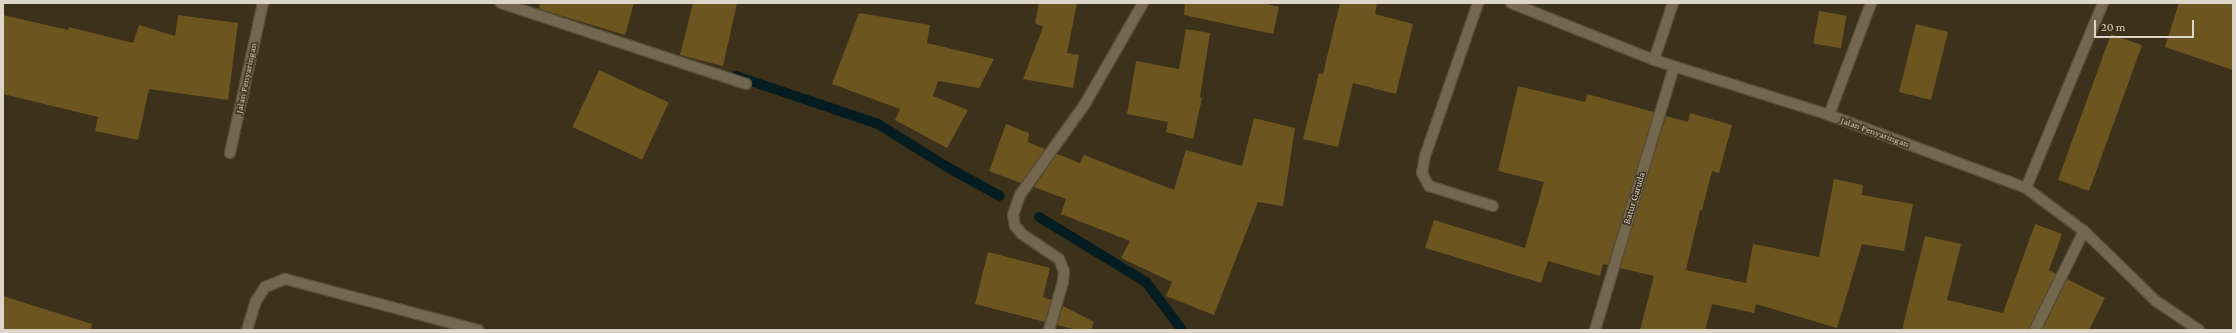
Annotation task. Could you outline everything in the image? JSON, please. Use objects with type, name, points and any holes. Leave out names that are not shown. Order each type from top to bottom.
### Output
[{"type":"street","name":"Jalan Penyaringan","points":[[230,153],[262,3]]},
{"type":"street","points":[[501,3],[746,84]]},
{"type":"street","points":[[1049,330],[1063,282],[1064,271],[1059,259],[1022,234],[1015,226],[1013,215],[1020,195],[1085,104],[1143,3]]},
{"type":"street","points":[[1478,3],[1425,156],[1422,173],[1429,186],[1493,206]]},
{"type":"street","name":"Jalan Penyaringan","points":[[1511,3],[1654,60],[1829,115],[2026,188],[2084,231],[2156,301],[2200,330]]},
{"type":"street","points":[[1654,60],[1673,3]]},
{"type":"street","points":[[1829,115],[1871,3]]},
{"type":"street","points":[[2026,188],[2103,3]]},
{"type":"street","name":"Batur Garuda","points":[[1595,330],[1674,67]]},
{"type":"street","points":[[2035,330],[2084,231]]},
{"type":"street","points":[[247,330],[256,301],[265,287],[272,282],[285,279],[478,330]]},
{"type":"building","points":[[540,3],[634,3],[625,35],[539,9]]},
{"type":"building","points":[[693,3],[737,3],[723,66],[680,55]]},
{"type":"building","points":[[1039,3],[1077,3],[1067,53],[1079,55],[1073,88],[1023,79],[1043,27],[1035,23]]},
{"type":"building","points":[[1185,3],[1263,3],[1279,7],[1273,34],[1184,15]]},
{"type":"building","points":[[1340,3],[1377,3],[1375,14],[1413,24],[1396,94],[1353,83],[1338,147],[1303,139],[1319,73],[1323,74]]},
{"type":"building","points":[[2179,3],[2233,3],[2233,70],[2165,47]]},
{"type":"building","points":[[1819,11],[1847,16],[1841,48],[1813,43]]},
{"type":"building","points":[[859,13],[930,25],[927,43],[994,59],[979,88],[938,81],[933,96],[968,110],[947,148],[895,120],[900,109],[832,84]]},
{"type":"building","points":[[3,15],[68,30],[69,27],[133,43],[139,25],[175,36],[178,15],[238,23],[228,100],[149,89],[138,140],[95,131],[98,117],[3,94]]},
{"type":"building","points":[[1916,24],[1948,32],[1931,100],[1899,92]]},
{"type":"building","points":[[1186,29],[1210,33],[1200,97],[1202,98],[1193,139],[1166,132],[1168,122],[1127,114],[1136,61],[1179,69]]},
{"type":"building","points":[[2111,34],[2142,45],[2089,191],[2058,180]]},
{"type":"building","points":[[599,70],[669,103],[642,160],[572,127]]},
{"type":"building","points":[[1518,86],[1585,102],[1587,94],[1654,112],[1608,265],[1603,264],[1600,276],[1548,261],[1541,283],[1425,248],[1434,220],[1525,248],[1544,182],[1498,171]]},
{"type":"building","points":[[1690,113],[1732,125],[1719,173],[1712,171],[1702,210],[1700,210],[1686,270],[1746,283],[1753,244],[1819,257],[1834,179],[1863,185],[1862,195],[1913,204],[1904,251],[1862,244],[1837,328],[1756,304],[1754,313],[1712,304],[1705,330],[1640,330],[1654,276],[1620,268],[1666,116],[1688,122]]},
{"type":"building","points":[[1254,118],[1295,128],[1283,206],[1258,202],[1214,315],[1166,296],[1172,282],[1121,258],[1130,241],[1061,214],[1066,199],[1034,187],[1057,154],[1080,163],[1084,155],[1174,190],[1186,150],[1242,166]]},
{"type":"building","points":[[1006,124],[1029,133],[1028,142],[1045,149],[1021,183],[989,171]]},
{"type":"building","points":[[2035,224],[2062,234],[2049,270],[2056,274],[2029,330],[1902,330],[1925,236],[1961,244],[1947,300],[2003,313]]},
{"type":"building","points":[[988,252],[1050,268],[1043,297],[1051,300],[1045,322],[975,304]]},
{"type":"building","points":[[2067,279],[2105,298],[2089,330],[2042,330]]},
{"type":"building","points":[[3,296],[92,324],[91,330],[3,330]]},
{"type":"building","points":[[1063,306],[1094,322],[1091,330],[1077,330],[1057,325]]},
{"type":"waterway","points":[[736,76],[878,124],[947,167],[1000,196]]},
{"type":"waterway","points":[[1039,217],[1146,282],[1182,330]]}]
